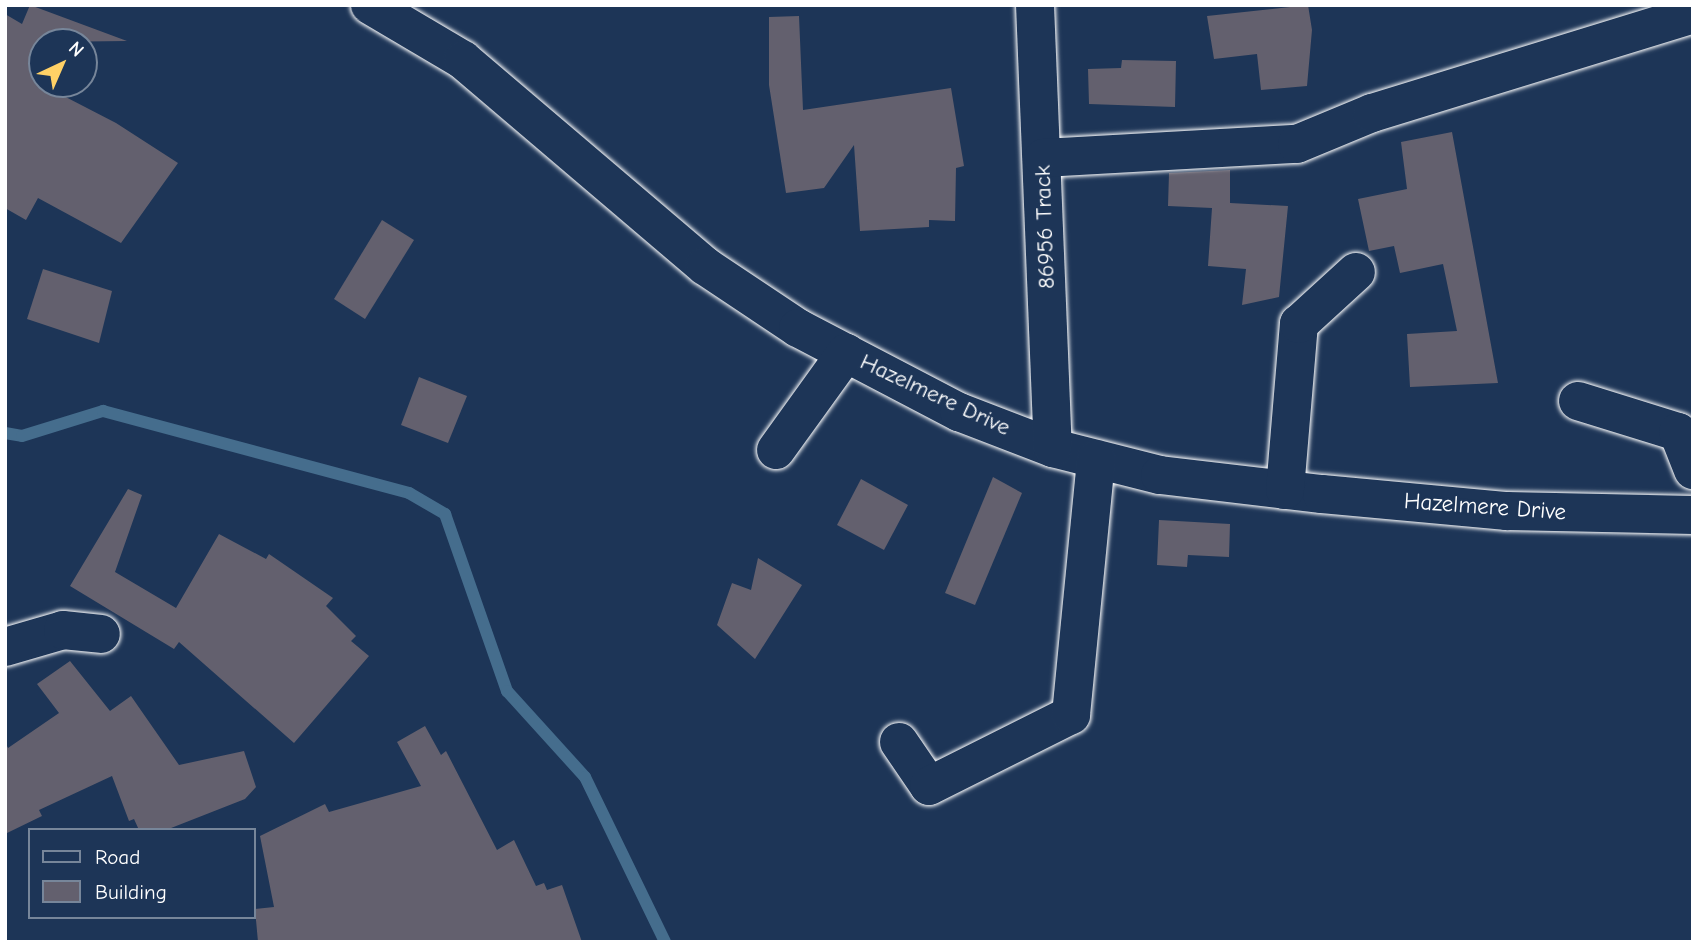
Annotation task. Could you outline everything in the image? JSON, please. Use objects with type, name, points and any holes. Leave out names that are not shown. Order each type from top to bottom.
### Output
[{"type":"street","name":"Hazelmere Drive","points":[[370,5],[463,60],[705,266],[798,328],[960,412],[1053,449],[1160,475],[1285,489],[1507,511],[1693,515]]},
{"type":"street","name":"86956 Track","points":[[1035,5],[1053,449]]},
{"type":"street","points":[[1043,158],[1297,144],[1372,113],[1693,15]]},
{"type":"street","points":[[1285,489],[1299,324],[1356,272]]},
{"type":"street","points":[[776,450],[846,353]]},
{"type":"street","points":[[1578,401],[1678,432],[1693,470]]},
{"type":"street","points":[[900,742],[929,786],[1070,715],[1096,458]]},
{"type":"street","points":[[5,647],[63,630],[101,634]]},
{"type":"building","points":[[30,5],[92,28],[28,28],[28,98],[68,98],[116,123],[178,163],[121,243],[38,198],[26,220],[5,208],[5,14],[22,24]]},
{"type":"building","points":[[1308,5],[1312,30],[1307,86],[1261,90],[1257,54],[1214,59],[1207,16]]},
{"type":"building","points":[[799,16],[803,110],[951,88],[964,166],[956,168],[955,221],[929,220],[929,227],[860,231],[854,145],[824,188],[786,193],[769,85],[769,17]]},
{"type":"building","points":[[98,30],[127,41],[98,41]]},
{"type":"building","points":[[1122,60],[1176,61],[1175,107],[1089,104],[1088,69],[1121,68]]},
{"type":"building","points":[[1452,132],[1498,383],[1410,387],[1407,334],[1457,331],[1443,264],[1400,273],[1394,246],[1369,251],[1358,199],[1407,189],[1401,142]]},
{"type":"building","points":[[1230,170],[1230,203],[1288,206],[1279,297],[1242,305],[1246,269],[1208,266],[1212,208],[1168,206],[1169,173]]},
{"type":"building","points":[[382,220],[414,240],[365,319],[334,299]]},
{"type":"building","points":[[43,269],[112,291],[99,343],[27,319]]},
{"type":"building","points":[[419,377],[467,396],[448,443],[401,425]]},
{"type":"building","points":[[993,477],[1022,493],[975,605],[945,593]]},
{"type":"building","points":[[861,479],[908,505],[884,550],[837,525]]},
{"type":"building","points":[[128,489],[142,495],[115,572],[176,608],[219,534],[266,559],[269,554],[333,598],[326,606],[356,636],[351,641],[369,656],[294,743],[179,642],[174,649],[70,586]]},
{"type":"building","points":[[1159,520],[1230,524],[1229,557],[1188,555],[1187,567],[1157,565]]},
{"type":"building","points":[[758,558],[802,585],[755,659],[717,625],[732,583],[751,590]]},
{"type":"building","points":[[70,661],[110,711],[131,696],[179,765],[244,751],[256,787],[245,799],[171,828],[138,828],[134,819],[129,821],[112,776],[39,810],[42,816],[5,834],[5,742],[8,748],[59,713],[37,684]]},
{"type":"building","points":[[425,726],[441,755],[446,751],[497,850],[514,840],[536,886],[544,883],[547,890],[562,885],[582,942],[258,942],[256,909],[274,907],[260,836],[325,804],[329,812],[421,786],[397,742]]},
{"type":"waterway","points":[[5,433],[22,436],[103,411],[409,493],[445,514],[507,691],[585,777],[665,942]]}]
